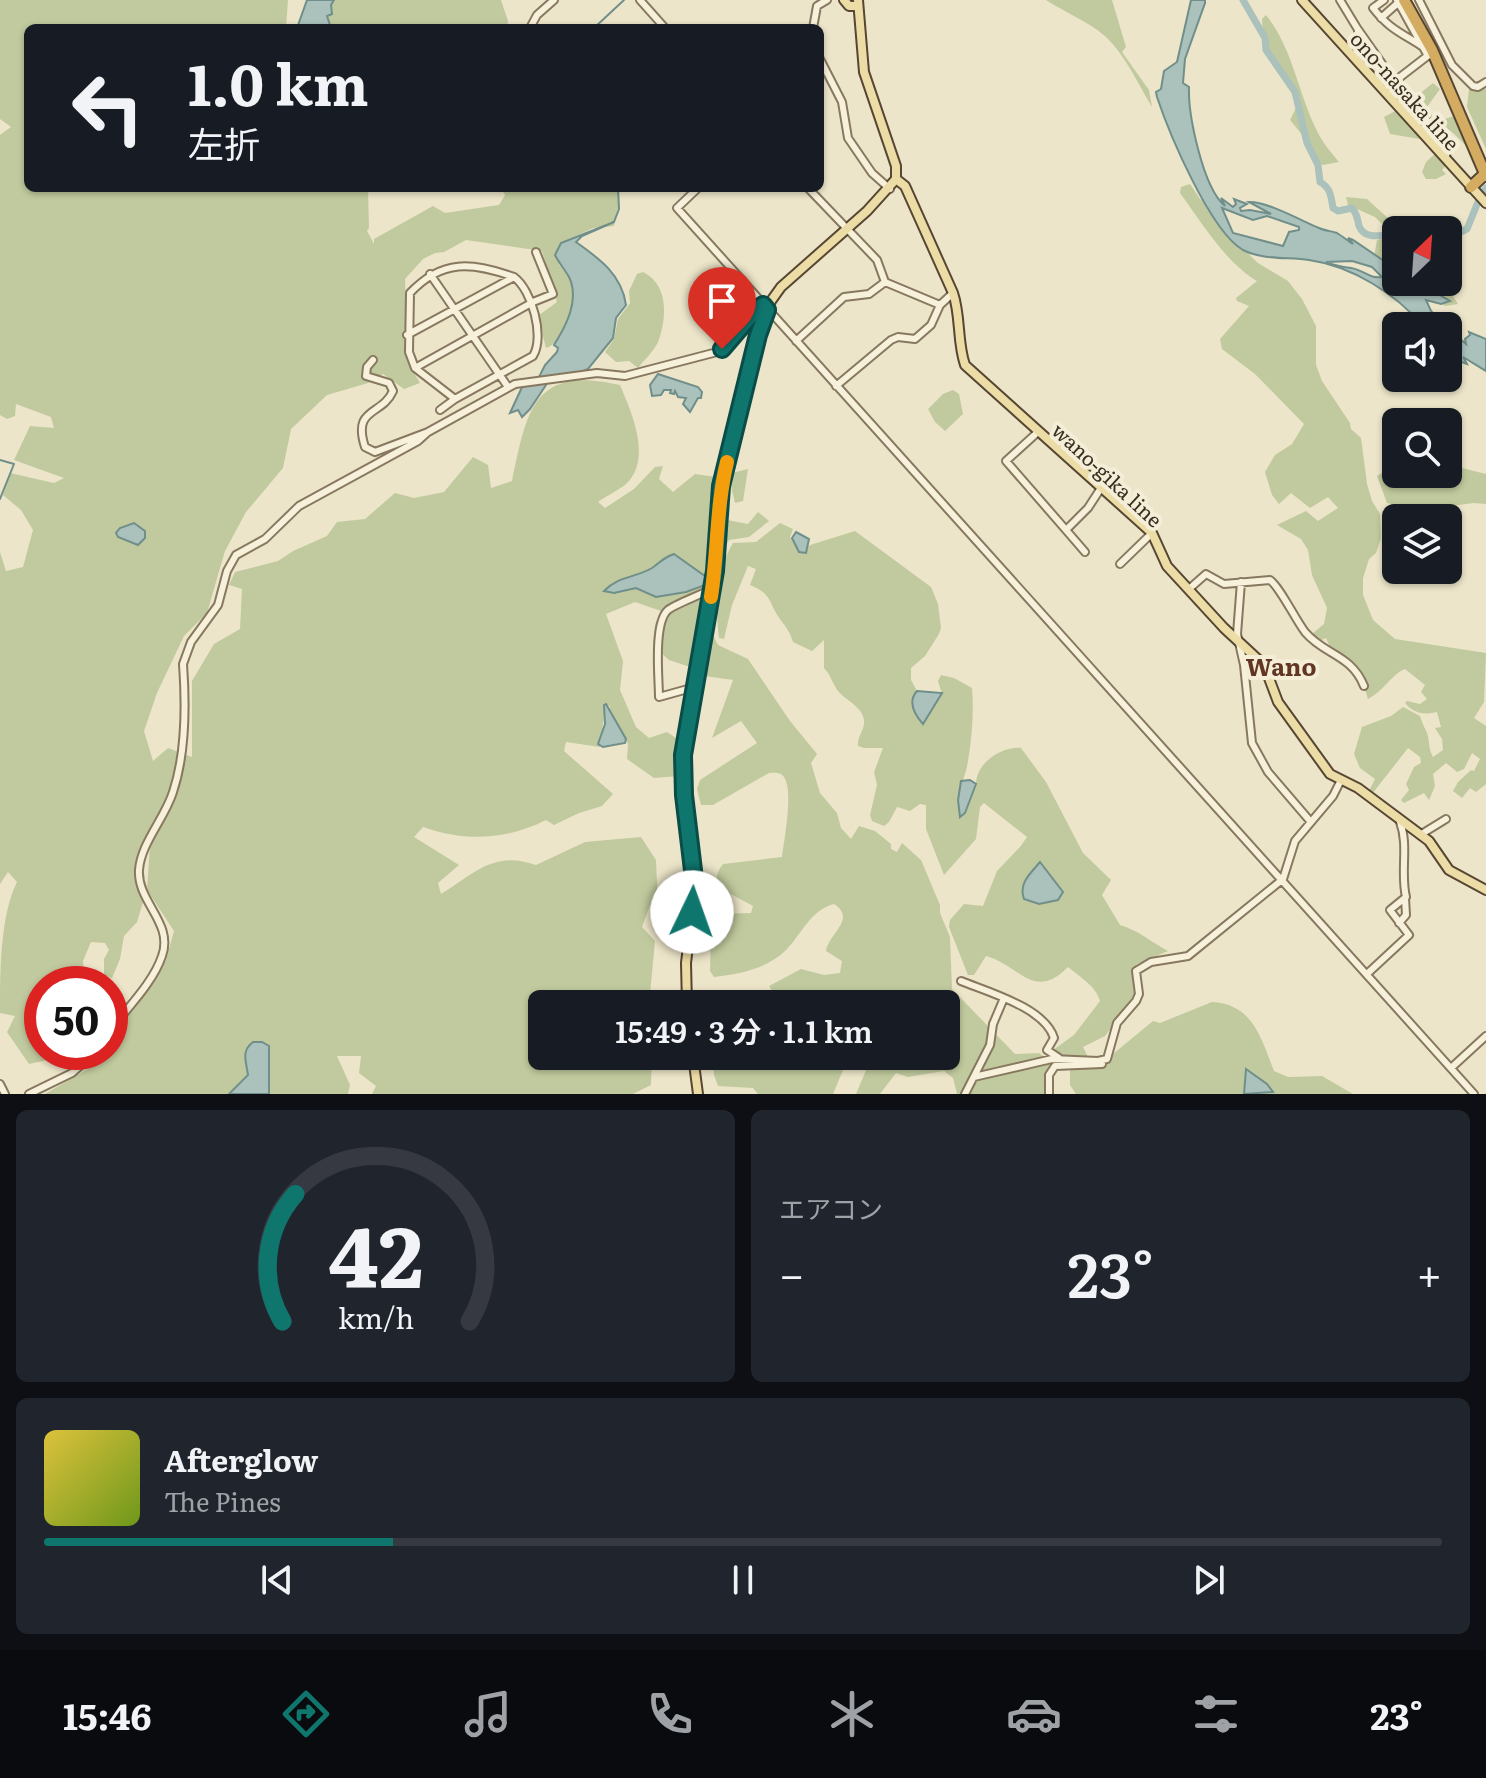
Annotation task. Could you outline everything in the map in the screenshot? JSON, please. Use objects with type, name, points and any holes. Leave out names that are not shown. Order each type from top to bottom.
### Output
[{"type":"highway","points":[[1411,0],[1441,57],[1486,171]]},
{"type":"highway","points":[[1400,1],[1437,62],[1486,171]]},
{"type":"highway","points":[[1471,187],[1486,171]]},
{"type":"main road","points":[[844,0],[849,6],[858,3]]},
{"type":"main road","name":"ono-nasaka line","points":[[1302,0],[1486,203]]},
{"type":"main road","name":"wano-gika line","points":[[858,3],[864,72],[896,166],[896,179],[905,186],[958,307],[965,365],[1152,533],[1162,558],[1268,670],[1278,702],[1322,765],[1341,780],[1358,788],[1435,847],[1449,870],[1486,890]]},
{"type":"main road","points":[[687,990],[686,963],[695,887],[682,768],[713,588],[721,486],[765,307],[787,280],[890,189],[896,179]]},
{"type":"main road","points":[[695,1070],[698,1094]]},
{"type":"street","points":[[532,24],[537,15],[554,0]]},
{"type":"street","points":[[640,0],[661,24]]},
{"type":"street","points":[[814,24],[817,6],[827,0]]},
{"type":"street","points":[[1340,0],[1409,102],[1450,146],[1445,157]]},
{"type":"street","points":[[1384,0],[1373,8],[1381,18],[1394,31],[1423,47]]},
{"type":"street","points":[[1419,0],[1452,65],[1467,82],[1478,87],[1486,82]]},
{"type":"street","points":[[1381,18],[1400,1],[1429,55],[1395,81]]},
{"type":"street","points":[[1355,57],[1358,30]]},
{"type":"street","points":[[824,67],[842,102],[848,138],[872,173],[890,189]]},
{"type":"street","points":[[694,192],[677,208],[1474,1094]]},
{"type":"street","points":[[812,192],[877,260],[885,282],[940,305]]},
{"type":"street","points":[[415,368],[533,302],[553,294],[536,252]]},
{"type":"street","points":[[440,410],[536,352],[538,344],[533,302],[514,277],[480,266],[443,269],[430,274],[410,293],[407,335],[415,368],[455,399]]},
{"type":"street","points":[[430,274],[508,387]]},
{"type":"street","points":[[407,335],[514,277]]},
{"type":"street","points":[[796,341],[844,297],[869,294],[885,282]]},
{"type":"street","points":[[836,386],[891,340],[904,337],[915,339],[931,325],[940,305],[953,293]]},
{"type":"street","points":[[373,360],[365,370],[366,376],[389,383],[393,391],[390,398],[363,421],[362,434],[367,449],[372,452],[428,432],[508,387],[597,373],[625,376],[717,352],[752,314],[765,307]]},
{"type":"street","points":[[1039,431],[1006,461],[1085,552]]},
{"type":"street","points":[[128,1007],[163,956],[164,932],[144,895],[139,869],[173,794],[177,778],[182,744],[183,664],[186,653],[218,605],[230,561],[265,539],[299,506],[418,441],[428,432]]},
{"type":"street","points":[[1066,530],[1088,508],[1101,488]]},
{"type":"street","points":[[1120,564],[1152,533]]},
{"type":"street","points":[[1189,589],[1202,574],[1220,583],[1265,579],[1275,583],[1308,635],[1358,671],[1364,686]]},
{"type":"street","points":[[1241,582],[1237,608],[1238,640],[1252,743],[1268,772],[1310,821]]},
{"type":"street","points":[[695,687],[659,697],[661,624],[668,610],[713,588]]},
{"type":"street","points":[[1049,1094],[1049,1075],[1055,1066],[1101,1065],[1107,1059],[1117,1023],[1139,994],[1136,975],[1139,967],[1188,956],[1283,879],[1295,841],[1333,796],[1341,780]]},
{"type":"street","points":[[1420,835],[1446,819]]},
{"type":"street","points":[[1399,923],[1406,915],[1402,875],[1405,836],[1400,822]]},
{"type":"street","points":[[1368,973],[1409,935],[1390,910],[1405,898]]},
{"type":"street","points":[[961,981],[1022,1007],[1049,1028],[1054,1038],[1047,1050],[1059,1058]]},
{"type":"street","points":[[965,1094],[990,1045],[993,1024],[1004,998]]},
{"type":"street","points":[[1451,1068],[1486,1036]]},
{"type":"street","points":[[974,1077],[1059,1058],[1107,1059]]},
{"type":"street","points":[[29,1094],[75,1070]]},
{"type":"street","points":[[0,1084],[5,1094]]},
{"type":"green space","points":[[0,0],[288,0],[286,24],[24,24],[24,192],[368,192],[367,231],[374,244],[374,239],[433,206],[445,213],[499,205],[505,195],[503,192],[618,192],[619,204],[614,226],[593,228],[561,243],[559,265],[571,284],[572,304],[564,331],[546,348],[538,316],[557,302],[542,251],[466,240],[423,259],[405,279],[408,363],[420,383],[404,389],[383,374],[368,383],[327,395],[291,429],[283,468],[246,512],[225,551],[207,613],[184,636],[157,693],[144,731],[153,761],[168,748],[192,757],[192,681],[214,644],[240,629],[242,589],[229,585],[235,572],[278,561],[327,536],[337,522],[365,519],[395,493],[414,498],[444,492],[473,457],[488,465],[491,488],[512,481],[523,433],[539,398],[569,381],[591,380],[620,385],[637,433],[638,459],[629,481],[598,502],[605,508],[634,489],[655,467],[663,466],[659,479],[673,492],[695,474],[716,477],[748,469],[743,501],[735,503],[731,486],[727,520],[748,524],[758,512],[769,521],[749,537],[729,540],[721,554],[705,617],[713,620],[713,635],[718,645],[748,659],[790,721],[817,754],[811,763],[820,793],[837,813],[841,828],[851,839],[859,826],[875,831],[891,844],[891,849],[897,852],[902,843],[921,860],[950,937],[953,990],[772,990],[769,986],[801,969],[824,975],[840,973],[842,961],[826,951],[842,921],[843,915],[834,904],[818,912],[790,946],[769,963],[714,977],[710,971],[711,931],[718,914],[751,913],[753,906],[718,887],[718,872],[723,864],[782,857],[788,789],[782,775],[769,773],[713,805],[701,805],[697,789],[700,780],[757,743],[741,721],[712,738],[733,680],[697,675],[701,637],[693,668],[669,660],[653,646],[655,625],[661,611],[635,602],[606,614],[623,661],[620,690],[636,727],[649,738],[667,732],[680,741],[679,776],[654,778],[627,759],[628,744],[609,711],[610,706],[605,707],[600,747],[566,742],[564,751],[613,794],[602,806],[554,825],[546,820],[501,835],[470,837],[423,827],[414,837],[459,865],[438,883],[441,894],[496,862],[508,860],[536,865],[585,842],[641,837],[656,860],[658,904],[650,905],[642,927],[655,941],[650,990],[528,990],[528,1070],[652,1070],[651,1085],[633,1094],[372,1094],[376,1086],[359,1073],[361,1056],[337,1056],[350,1085],[348,1094],[266,1094],[255,1043],[245,1051],[252,1074],[232,1094],[45,1094],[86,1070],[128,1070],[128,1017],[166,960],[174,931],[147,890],[151,829],[143,843],[146,844],[138,868],[144,899],[137,922],[124,936],[117,966],[104,966],[109,950],[105,943],[91,942],[83,966],[24,966],[24,1057],[7,1032],[15,1016],[0,1013],[4,928],[17,882],[8,872],[0,884],[0,552],[6,571],[23,567],[33,530],[21,510],[3,495],[10,473],[54,483],[64,478],[14,460],[30,426],[54,428],[51,417],[16,404],[15,416],[7,419],[0,415],[0,135],[11,127],[0,119]]},
{"type":"green space","points":[[334,0],[501,0],[508,21],[508,24],[330,24],[327,16]]},
{"type":"green space","points":[[1046,0],[1112,0],[1126,47],[1122,52],[1149,90],[1152,107],[1126,61],[1106,37]]},
{"type":"green space","points":[[1266,15],[1283,42],[1317,131],[1339,162],[1323,165],[1312,160],[1308,142],[1290,120],[1299,102],[1266,42],[1262,19]]},
{"type":"green space","points":[[1433,83],[1440,89],[1427,107],[1433,117],[1445,119],[1457,115],[1466,139],[1465,145],[1425,115],[1418,106],[1414,98]]},
{"type":"green space","points":[[1469,89],[1486,89],[1486,149],[1467,107]]},
{"type":"green space","points":[[1397,110],[1423,136],[1420,139],[1390,134],[1384,117]]},
{"type":"green space","points":[[1436,153],[1447,164],[1442,170],[1446,174],[1436,179],[1426,179],[1422,172],[1426,162]]},
{"type":"green space","points":[[1190,184],[1200,199],[1209,202],[1237,243],[1258,263],[1288,281],[1316,326],[1316,365],[1322,381],[1351,429],[1361,438],[1367,484],[1380,514],[1381,538],[1363,578],[1363,595],[1373,620],[1395,639],[1486,653],[1484,702],[1474,718],[1486,726],[1486,784],[1476,792],[1470,788],[1462,798],[1453,791],[1458,782],[1471,770],[1474,771],[1480,759],[1472,753],[1464,769],[1457,772],[1446,763],[1433,774],[1435,786],[1429,800],[1424,793],[1404,803],[1401,800],[1409,790],[1406,784],[1414,767],[1421,763],[1420,757],[1408,748],[1372,794],[1369,791],[1375,779],[1360,768],[1354,754],[1362,727],[1391,716],[1403,707],[1420,716],[1433,757],[1443,750],[1442,739],[1435,728],[1441,727],[1437,712],[1420,713],[1405,703],[1420,704],[1427,699],[1421,692],[1425,685],[1405,669],[1368,699],[1360,672],[1330,647],[1326,638],[1319,641],[1312,634],[1324,624],[1327,608],[1312,575],[1308,550],[1301,539],[1277,525],[1306,511],[1318,521],[1338,508],[1328,497],[1310,508],[1291,493],[1279,504],[1272,495],[1265,472],[1275,455],[1292,444],[1304,424],[1255,374],[1222,349],[1220,339],[1249,306],[1236,298],[1257,281],[1225,253],[1180,193],[1181,187]]},
{"type":"green space","points":[[1346,197],[1367,199],[1386,216],[1382,216],[1382,224],[1375,217],[1348,205]]},
{"type":"green space","points":[[1382,239],[1382,262],[1374,257],[1377,240]]},
{"type":"green space","points":[[643,272],[658,285],[664,313],[658,342],[638,368],[629,361],[616,362],[605,352],[614,339],[618,319],[630,303],[629,291],[637,274]]},
{"type":"green space","points":[[1430,296],[1453,296],[1458,304],[1445,306]]},
{"type":"green space","points":[[953,390],[959,394],[963,414],[945,431],[935,422],[928,409],[943,394]]},
{"type":"green space","points":[[1462,468],[1486,474],[1486,504],[1387,503],[1377,476],[1382,473],[1382,488],[1462,488]]},
{"type":"green space","points":[[780,523],[793,529],[790,537],[798,549],[805,550],[810,545],[855,531],[931,587],[938,604],[941,628],[925,656],[911,668],[911,680],[917,691],[914,695],[916,714],[923,724],[942,694],[938,681],[941,675],[972,688],[971,743],[958,799],[976,784],[980,769],[991,757],[1021,748],[1046,782],[1083,853],[1111,880],[1102,895],[1120,925],[1168,951],[1137,964],[1134,969],[1137,987],[1133,999],[1105,1036],[1083,1047],[1088,1057],[1050,1055],[1074,1035],[1100,1001],[1087,982],[1068,967],[1056,977],[1036,981],[986,956],[974,975],[968,975],[949,927],[950,920],[964,904],[983,906],[997,871],[1027,837],[984,803],[980,807],[976,839],[944,875],[926,829],[926,805],[920,804],[910,811],[897,807],[884,826],[872,821],[870,815],[877,785],[874,772],[883,748],[858,746],[864,724],[863,715],[838,691],[824,668],[824,640],[812,651],[793,642],[766,595],[750,585],[756,569],[748,566],[732,605],[724,639],[719,638],[718,589],[727,554],[733,543],[756,542]]},
{"type":"green space","points":[[960,997],[1015,1054],[1039,1053],[1053,1063],[1045,1094],[957,1094],[953,1078],[944,1071],[908,1077],[896,1073],[880,1094],[856,1094],[866,1070],[960,1070]]},
{"type":"green space","points":[[1212,1002],[1226,1004],[1246,1016],[1254,1025],[1274,1071],[1288,1077],[1322,1076],[1353,1094],[1076,1094],[1070,1085],[1070,1067],[1096,1068],[1153,1021],[1160,1023]]},
{"type":"green space","points":[[714,1070],[843,1070],[833,1094],[758,1094],[753,1088],[718,1086]]},
{"type":"water","points":[[307,0],[334,0],[332,14],[327,16],[330,24],[298,24]]},
{"type":"water","points":[[1191,0],[1205,0],[1185,59],[1183,83],[1189,87],[1194,132],[1204,168],[1217,197],[1225,206],[1221,198],[1233,207],[1236,204],[1234,199],[1247,204],[1240,208],[1241,211],[1271,214],[1249,202],[1265,205],[1337,233],[1353,244],[1348,238],[1353,240],[1382,260],[1382,277],[1382,290],[1341,268],[1309,260],[1258,255],[1243,250],[1230,239],[1204,203],[1171,133],[1156,92],[1161,89],[1164,71],[1177,62]],"holes":[[[1222,208],[1253,220],[1267,216],[1299,227],[1299,230],[1289,232],[1283,246],[1233,233]],[[1352,261],[1372,267],[1382,277],[1356,269],[1326,262]]]},
{"type":"water","points":[[614,222],[582,236],[576,242],[615,276],[624,294],[626,305],[616,318],[613,338],[588,369],[574,375],[541,379],[539,377],[545,365],[557,352],[558,348],[554,345],[572,304],[569,277],[555,255],[561,243]]},
{"type":"water","points":[[1390,296],[1441,296],[1450,301],[1441,304],[1426,300],[1432,312],[1410,312]]},
{"type":"water","points":[[1469,332],[1486,339],[1486,371],[1463,357],[1467,364],[1462,362],[1462,340],[1466,344]]},
{"type":"water","points":[[658,374],[698,387],[702,392],[701,398],[690,412],[683,404],[686,398],[678,397],[675,391],[674,394],[670,393],[671,390],[664,390],[661,395],[652,396],[650,385]]},
{"type":"water","points":[[548,382],[522,417],[518,410],[510,413],[523,385]]},
{"type":"water","points":[[134,523],[145,531],[145,538],[138,545],[118,537],[116,533],[120,528]]},
{"type":"water","points":[[796,532],[809,539],[806,553],[799,552],[792,538]]},
{"type":"water","points":[[674,554],[709,579],[708,584],[686,592],[656,597],[636,588],[614,593],[604,591],[615,582],[646,571]]},
{"type":"water","points":[[917,691],[942,693],[923,724],[912,704]]},
{"type":"water","points":[[606,704],[626,739],[625,743],[603,747],[598,744],[605,724]]},
{"type":"water","points":[[970,780],[976,784],[965,813],[960,817],[958,800],[961,781]]},
{"type":"water","points":[[1040,862],[1063,892],[1058,900],[1039,904],[1024,899],[1024,883]]},
{"type":"water","points":[[253,1042],[269,1046],[269,1094],[229,1094],[248,1075],[246,1053]]},
{"type":"water","points":[[1246,1069],[1267,1084],[1273,1092],[1244,1094]]},
{"type":"waterway","points":[[598,24],[624,0]]},
{"type":"waterway","points":[[1243,0],[1265,38],[1266,50],[1295,92],[1307,143],[1318,165],[1320,182],[1330,193],[1333,208],[1338,211],[1352,208],[1362,231],[1382,235]]},
{"type":"waterway","points":[[1483,192],[1486,188]]},
{"type":"waterway","points":[[614,222],[619,209],[618,192]]},
{"type":"waterway","points":[[1462,231],[1467,229],[1478,202]]},
{"type":"waterway","points":[[0,460],[14,464],[0,499]]},
{"type":"slow traffic","points":[[711,597],[718,552],[719,500],[727,462]]},
{"type":"district","name":"Wano","points":[[1281,665]]},
{"type":"route","points":[[692,912],[694,860],[684,795],[683,755],[718,552],[721,486],[767,310],[763,305],[722,349]]}]
